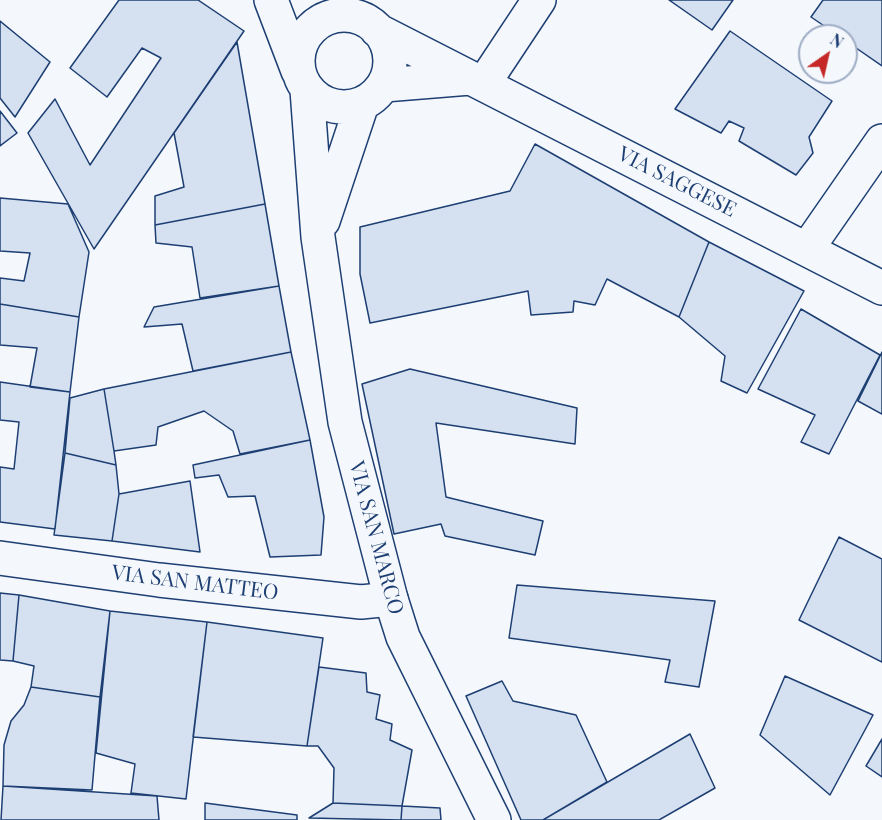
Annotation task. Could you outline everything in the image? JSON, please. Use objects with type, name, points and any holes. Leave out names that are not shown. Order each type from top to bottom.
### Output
[{"type":"main road","points":[[271,0],[303,83],[318,100],[332,106],[347,108],[373,95],[477,80],[539,0]]},
{"type":"main road","points":[[303,83],[297,61],[300,45],[308,32],[320,21],[334,16],[353,15],[386,42],[390,56],[390,71],[373,95]]},
{"type":"main road","name":"VIA SAGGESE","points":[[353,15],[882,288]]},
{"type":"main road","name":"VIA SAN MARCO","points":[[303,83],[318,237],[345,422],[403,637],[494,820]]},
{"type":"main road","name":"VIA SAN MARCO","points":[[318,237],[373,95]]},
{"type":"main road","points":[[807,249],[882,141]]},
{"type":"main road","name":"VIA SAN MATTEO","points":[[0,558],[349,601],[391,599]]},
{"type":"building","points":[[119,0],[198,0],[244,31],[94,249],[28,133],[55,99],[90,165],[161,58],[142,48],[107,97],[70,68]]},
{"type":"building","points":[[669,0],[733,0],[712,30]]},
{"type":"building","points":[[823,0],[882,0],[882,66],[858,49],[858,24],[821,24],[811,17]]},
{"type":"building","points":[[0,21],[50,62],[15,117],[0,98]]},
{"type":"building","points":[[730,31],[798,78],[798,84],[807,84],[832,101],[809,137],[813,153],[796,175],[739,141],[744,128],[729,121],[721,133],[675,109]]},
{"type":"building","points":[[237,42],[265,204],[155,225],[155,196],[184,187],[174,133]]},
{"type":"building","points":[[0,111],[17,133],[0,146]]},
{"type":"building","points":[[535,144],[709,242],[679,317],[607,279],[595,305],[574,301],[573,312],[531,315],[528,291],[370,323],[360,274],[360,227],[510,191]]},
{"type":"building","points":[[0,198],[68,204],[89,252],[79,317],[0,304],[0,278],[24,281],[30,253],[0,251]]},
{"type":"building","points":[[265,204],[279,286],[200,298],[192,247],[156,243],[155,225]]},
{"type":"building","points":[[709,242],[804,291],[747,393],[721,381],[725,356],[679,317]]},
{"type":"building","points":[[279,286],[291,352],[193,371],[182,324],[144,327],[154,307]]},
{"type":"building","points":[[0,304],[79,317],[70,392],[30,387],[37,348],[0,345]]},
{"type":"building","points":[[801,309],[880,355],[829,454],[801,442],[815,415],[758,389]]},
{"type":"building","points":[[291,352],[310,440],[240,454],[233,431],[204,411],[158,427],[156,445],[114,451],[104,389]]},
{"type":"building","points":[[882,352],[882,414],[858,401]]},
{"type":"building","points":[[410,369],[577,408],[575,444],[436,423],[446,497],[543,521],[535,555],[445,536],[441,524],[394,534],[362,384]]},
{"type":"building","points":[[0,382],[70,392],[55,529],[0,522],[0,467],[14,469],[19,422],[0,420]]},
{"type":"building","points":[[104,389],[116,465],[65,453],[70,398]]},
{"type":"building","points":[[310,440],[324,517],[321,555],[270,557],[255,496],[228,497],[219,475],[195,478],[193,465]]},
{"type":"building","points":[[65,453],[116,465],[119,494],[112,541],[54,535]]},
{"type":"building","points":[[190,481],[200,552],[112,541],[119,494]]},
{"type":"building","points":[[839,537],[882,559],[882,662],[799,620]]},
{"type":"building","points":[[517,585],[715,601],[699,687],[665,682],[670,660],[509,638]]},
{"type":"building","points":[[0,593],[19,595],[13,661],[0,660]]},
{"type":"building","points":[[19,595],[110,611],[100,697],[31,687],[34,666],[13,661]]},
{"type":"building","points":[[110,611],[207,622],[186,799],[131,793],[135,764],[96,753]]},
{"type":"building","points":[[207,622],[323,638],[307,746],[193,737]]},
{"type":"building","points":[[319,667],[366,673],[367,692],[380,695],[376,719],[392,724],[390,740],[412,750],[402,806],[333,803],[334,768],[318,746],[307,746]]},
{"type":"building","points":[[785,676],[873,715],[830,795],[760,735]]},
{"type":"building","points":[[502,681],[513,701],[576,715],[607,782],[543,820],[521,820],[466,696]]},
{"type":"building","points":[[31,687],[100,697],[92,790],[3,786],[4,745],[11,721],[24,705]]},
{"type":"building","points":[[690,734],[715,788],[659,820],[543,820]]},
{"type":"building","points":[[882,739],[882,777],[866,766]]},
{"type":"building","points":[[3,786],[157,796],[159,820],[1,820]]},
{"type":"building","points":[[205,803],[297,815],[297,820],[205,820]]},
{"type":"building","points":[[333,803],[402,806],[401,820],[309,818]]},
{"type":"building","points":[[402,806],[440,808],[441,820],[401,820]]}]
